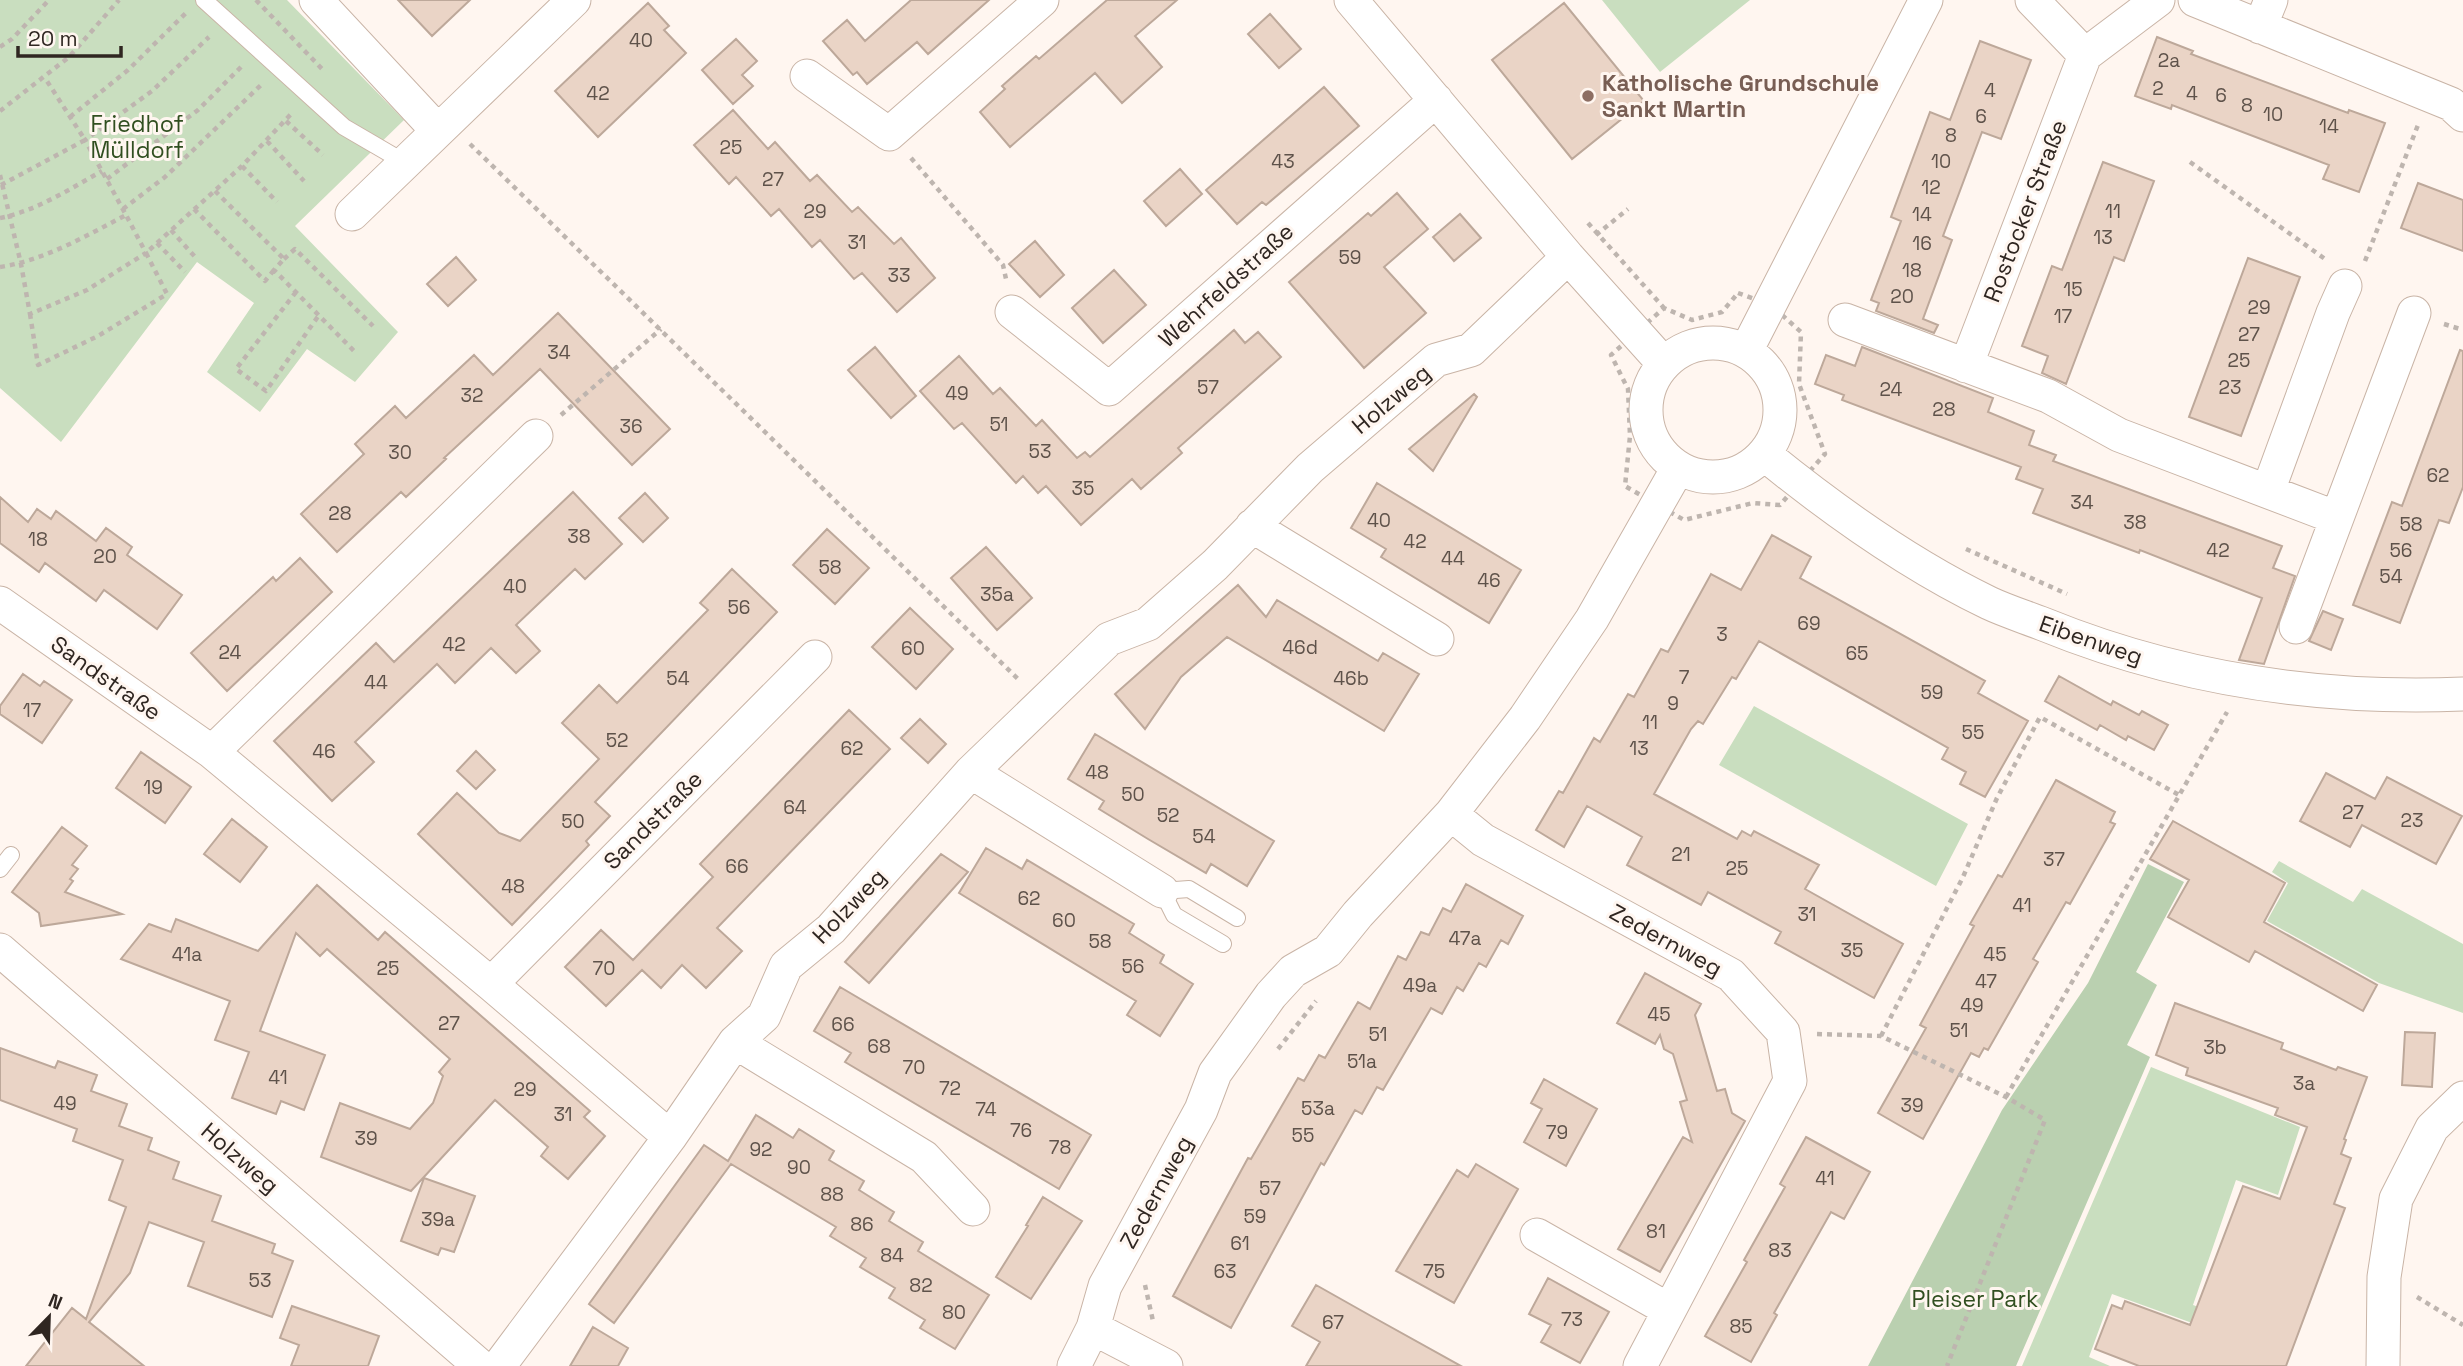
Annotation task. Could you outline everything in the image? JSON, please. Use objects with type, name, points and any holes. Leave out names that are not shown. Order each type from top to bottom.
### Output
[{"type":"street","points":[[316,0],[442,125]]},
{"type":"street","points":[[352,214],[574,0]]},
{"type":"street","points":[[807,76],[890,134],[1042,0]]},
{"type":"street","points":[[1351,0],[1568,257],[1664,363]]},
{"type":"street","points":[[1746,351],[1777,307],[1926,0]]},
{"type":"street","points":[[2032,0],[2085,55],[2158,0]]},
{"type":"street","points":[[2195,0],[2265,13],[2451,104],[2463,115]]},
{"type":"street","name":"Rostocker Straße","points":[[1966,366],[2085,55]]},
{"type":"street","name":"Wehrfeldstraße","points":[[1012,312],[1109,389],[1436,100]]},
{"type":"street","name":"Holzweg","points":[[499,1366],[670,1137],[735,1042],[764,1016],[786,966],[831,929],[971,772],[1110,639],[1148,624],[1215,565],[1310,468],[1436,360],[1471,350],[1568,257]]},
{"type":"street","points":[[2268,491],[2345,286]]},
{"type":"street","points":[[2296,627],[2414,313]]},
{"type":"street","points":[[1845,320],[2048,396],[2119,435],[2337,518]]},
{"type":"street","points":[[1706,343],[1726,344],[1746,351],[1761,363],[1773,380],[1779,398],[1780,418],[1774,437],[1764,454],[1741,472],[1724,477],[1706,477],[1678,468],[1657,447],[1647,427],[1646,404],[1651,382],[1664,363],[1686,348],[1706,343]]},
{"type":"street","points":[[212,752],[536,436]]},
{"type":"street","name":"Eibenweg","points":[[1764,454],[1889,547],[1989,603],[2096,645],[2188,671],[2342,694],[2463,694]]},
{"type":"street","name":"Zedernweg","points":[[1074,1366],[1093,1328],[1105,1286],[1201,1110],[1215,1073],[1271,995],[1293,971],[1328,951],[1358,914],[1451,814],[1525,718],[1592,620],[1678,468]]},
{"type":"street","points":[[1252,526],[1437,639]]},
{"type":"street","name":"Sandstraße","points":[[0,603],[212,752],[670,1137]]},
{"type":"street","name":"Sandstraße","points":[[491,984],[815,657]]},
{"type":"street","points":[[971,772],[1163,891]]},
{"type":"street","name":"Zedernweg","points":[[1451,814],[1483,840],[1731,975],[1783,1032]]},
{"type":"street","name":"Holzweg","points":[[0,950],[480,1366]]},
{"type":"street","points":[[1640,1366],[1790,1081],[1783,1032]]},
{"type":"street","points":[[735,1042],[924,1157],[973,1209]]},
{"type":"street","points":[[2383,1366],[2384,1276],[2396,1199],[2431,1128],[2463,1098]]},
{"type":"street","points":[[1537,1235],[1669,1310]]},
{"type":"street","points":[[1093,1328],[1166,1366]]},
{"type":"lane","points":[[197,4],[227,20],[344,127],[404,162]]},
{"type":"lane","points":[[0,869],[11,855]]},
{"type":"lane","points":[[1223,944],[1174,915],[1163,891],[1189,889],[1237,918]]},
{"type":"path","points":[[0,47],[12,39],[49,0]]},
{"type":"path","points":[[0,111],[45,78],[92,33],[119,0]]},
{"type":"path","points":[[70,117],[128,70],[197,4]]},
{"type":"path","points":[[1,185],[85,141],[152,91],[227,20]]},
{"type":"path","points":[[107,179],[198,110],[259,49]]},
{"type":"path","points":[[0,267],[21,264],[75,242],[125,212],[279,67]]},
{"type":"path","points":[[0,175],[21,264],[38,365],[98,336],[167,294],[107,179],[45,78]]},
{"type":"path","points":[[30,314],[87,290],[146,253],[242,166],[309,94]]},
{"type":"path","points":[[2345,286],[2364,264],[2430,95]]},
{"type":"path","points":[[286,121],[324,155]]},
{"type":"path","points":[[442,125],[661,329],[1043,703]]},
{"type":"path","points":[[890,134],[1003,265],[1012,312]]},
{"type":"path","points":[[267,141],[304,181]]},
{"type":"path","points":[[2190,162],[2341,271],[2345,286]]},
{"type":"path","points":[[242,166],[277,202]]},
{"type":"path","points":[[0,218],[64,193],[102,171]]},
{"type":"path","points":[[215,191],[284,259]]},
{"type":"path","points":[[194,209],[265,281],[295,249],[373,326]]},
{"type":"path","points":[[1568,257],[1628,209]]},
{"type":"path","points":[[171,230],[196,258]]},
{"type":"path","points":[[156,243],[185,272]]},
{"type":"path","points":[[274,270],[357,354]]},
{"type":"path","points":[[296,292],[236,369],[266,391],[319,315]]},
{"type":"path","points":[[1738,293],[1777,307],[1801,332],[1799,384],[1825,454],[1780,505],[1753,503],[1684,520],[1625,486],[1630,436],[1628,389],[1611,355],[1664,308],[1692,320],[1722,313],[1738,293]]},
{"type":"path","points":[[536,436],[661,329]]},
{"type":"path","points":[[1963,548],[2068,594]]},
{"type":"path","points":[[2006,1097],[2246,681]]},
{"type":"path","points":[[1881,1036],[1963,877],[1997,798],[2040,718],[2179,795]]},
{"type":"path","points":[[1783,1032],[1881,1036],[2006,1097],[2046,1120],[1947,1366]]},
{"type":"path","points":[[2384,1276],[2463,1325]]},
{"type":"green space","name":"Friedhof Mülldorf","points":[[0,0],[287,0],[404,120],[295,226],[398,332],[355,382],[307,349],[260,412],[207,372],[254,303],[197,262],[61,442],[0,388]]},
{"type":"green space","points":[[1602,0],[1750,0],[1660,72]]},
{"type":"green space","points":[[1754,706],[1968,824],[1936,886],[1719,765]]},
{"type":"green space","points":[[2279,861],[2353,902],[2362,889],[2463,944],[2463,1013],[2379,983],[2267,921],[2288,883],[2272,872]]},
{"type":"green space","name":"Pleiser Park","points":[[2148,864],[2184,882],[2136,972],[2157,985],[2127,1045],[2150,1057],[2016,1366],[1868,1366],[2002,1110],[2088,983]]},
{"type":"green space","points":[[2151,1067],[2300,1127],[2278,1195],[2236,1180],[2193,1305],[2224,1316],[2217,1332],[2112,1294],[2089,1357],[2110,1366],[2022,1366]]},
{"type":"building","points":[[398,0],[470,0],[432,36]]},
{"type":"building","points":[[911,0],[989,0],[928,54],[917,42],[867,84],[857,72],[853,75],[823,41],[847,20],[865,41]]},
{"type":"building","points":[[1107,0],[1177,0],[1135,36],[1162,67],[1122,103],[1095,73],[1010,147],[980,112],[1005,89],[1002,86],[1036,56],[1039,59]]},
{"type":"building","points":[[648,3],[669,26],[664,30],[686,53],[598,137],[555,91]]},
{"type":"building","points":[[1564,3],[1644,101],[1572,159],[1492,60]]},
{"type":"building","points":[[1270,14],[1301,49],[1279,68],[1248,34]]},
{"type":"building","points":[[2157,37],[2193,51],[2191,54],[2348,113],[2349,110],[2385,123],[2359,192],[2323,179],[2329,165],[2172,105],[2171,109],[2135,96]]},
{"type":"building","points":[[736,39],[757,61],[742,75],[753,86],[733,104],[702,70]]},
{"type":"building","points":[[1980,41],[2031,60],[2001,139],[1982,132],[1943,236],[1952,240],[1923,319],[1938,325],[1934,333],[1876,311],[1879,303],[1871,300],[1901,221],[1891,217],[1930,112],[1950,120]]},
{"type":"building","points":[[1324,87],[1359,126],[1266,205],[1262,202],[1237,224],[1206,190]]},
{"type":"building","points":[[733,110],[768,149],[775,142],[810,181],[817,175],[852,212],[858,207],[894,244],[901,238],[935,278],[897,312],[862,273],[854,279],[820,240],[812,247],[779,209],[771,216],[736,177],[729,184],[694,145]]},
{"type":"building","points":[[2103,162],[2154,181],[2124,261],[2114,257],[2066,384],[2042,373],[2048,356],[2022,346],[2052,266],[2062,270]]},
{"type":"building","points":[[1180,169],[1202,194],[1166,226],[1144,201]]},
{"type":"building","points":[[2418,183],[2463,200],[2463,251],[2401,228]]},
{"type":"building","points":[[1397,193],[1428,229],[1384,267],[1426,313],[1364,368],[1289,282],[1368,213],[1371,216]]},
{"type":"building","points":[[1460,214],[1481,238],[1454,261],[1433,237]]},
{"type":"building","points":[[1035,241],[1064,275],[1040,297],[1009,264]]},
{"type":"building","points":[[456,257],[476,280],[448,306],[427,284]]},
{"type":"building","points":[[2248,258],[2300,277],[2241,436],[2189,417]]},
{"type":"building","points":[[1114,270],[1146,305],[1103,343],[1072,308]]},
{"type":"building","points":[[558,313],[670,429],[632,465],[540,369],[406,497],[401,492],[337,552],[301,514],[364,454],[355,444],[395,406],[406,418],[474,355],[493,375]]},
{"type":"building","points":[[1234,330],[1245,343],[1258,332],[1281,357],[1178,448],[1182,453],[1141,489],[1132,479],[1081,525],[1046,486],[1038,493],[1023,476],[1016,483],[962,423],[954,429],[920,391],[959,356],[993,394],[1000,388],[1036,426],[1042,420],[1077,458],[1085,452],[1090,457]]},
{"type":"building","points":[[875,347],[916,396],[891,418],[848,370]]},
{"type":"building","points":[[1862,347],[1993,398],[1988,412],[2034,431],[2029,445],[2056,455],[2053,461],[2282,546],[2273,568],[2295,576],[2264,664],[2239,660],[2262,598],[2140,550],[2139,553],[2033,513],[2043,489],[2016,479],[2021,467],[1842,400],[1844,395],[1815,384],[1826,355],[1855,366]]},
{"type":"building","points":[[2460,350],[2463,351],[2463,487],[2449,523],[2439,520],[2400,623],[2353,605],[2392,502],[2402,506]]},
{"type":"building","points":[[1474,394],[1477,397],[1433,471],[1409,449]]},
{"type":"building","points":[[1377,483],[1521,570],[1489,623],[1381,557],[1386,549],[1351,528]]},
{"type":"building","points":[[573,492],[622,544],[585,579],[575,569],[516,625],[540,651],[516,673],[491,648],[455,683],[437,664],[355,742],[374,762],[332,801],[274,741],[376,643],[394,662]]},
{"type":"building","points":[[645,493],[668,518],[643,542],[619,518]]},
{"type":"building","points":[[0,497],[28,522],[37,509],[51,519],[56,511],[96,541],[106,528],[132,547],[127,555],[182,595],[157,629],[104,590],[96,601],[45,563],[39,572],[0,543]]},
{"type":"building","points":[[827,529],[869,568],[835,604],[793,565]]},
{"type":"building","points":[[1772,535],[1811,557],[1800,578],[1985,681],[1978,693],[2028,721],[1985,797],[1960,784],[1966,772],[1942,759],[1948,748],[1759,641],[1736,679],[1732,677],[1703,724],[1698,721],[1691,729],[1654,794],[1737,839],[1742,831],[1751,836],[1754,831],[1819,865],[1805,889],[1903,944],[1874,998],[1775,943],[1781,932],[1708,892],[1701,905],[1627,865],[1642,837],[1587,806],[1564,847],[1536,830],[1559,791],[1563,793],[1594,738],[1600,742],[1628,694],[1634,697],[1661,649],[1668,652],[1711,574],[1741,590]]},
{"type":"building","points":[[986,547],[1032,598],[997,630],[951,578]]},
{"type":"building","points":[[300,558],[332,592],[227,691],[191,653],[273,577],[276,581]]},
{"type":"building","points":[[732,569],[777,612],[595,802],[610,816],[586,841],[589,845],[512,925],[418,834],[457,793],[499,833],[520,841],[599,759],[562,723],[599,685],[617,703],[708,610],[700,603]]},
{"type":"building","points":[[1238,585],[1266,617],[1277,600],[1378,661],[1383,653],[1419,674],[1384,731],[1227,637],[1181,677],[1145,729],[1115,694]]},
{"type":"building","points":[[910,608],[953,649],[916,689],[872,647]]},
{"type":"building","points":[[2323,611],[2343,619],[2331,650],[2309,641]]},
{"type":"building","points":[[23,674],[40,686],[44,681],[72,700],[42,743],[0,714],[0,706]]},
{"type":"building","points":[[2059,676],[2111,705],[2113,701],[2139,715],[2142,711],[2168,725],[2154,750],[2128,736],[2126,740],[2100,725],[2097,730],[2045,701]]},
{"type":"building","points":[[849,710],[890,749],[717,928],[742,951],[706,988],[682,965],[661,988],[642,970],[606,1006],[565,967],[601,930],[633,960],[713,877],[700,864]]},
{"type":"building","points":[[920,719],[946,744],[928,763],[901,738]]},
{"type":"building","points":[[1095,734],[1274,841],[1247,886],[1211,864],[1206,873],[1148,839],[1099,809],[1104,801],[1068,779]]},
{"type":"building","points":[[476,751],[495,770],[476,789],[457,771]]},
{"type":"building","points":[[141,752],[191,787],[165,823],[116,788]]},
{"type":"building","points":[[2326,773],[2375,799],[2387,777],[2462,816],[2436,864],[2362,825],[2350,847],[2300,821]]},
{"type":"building","points":[[2056,780],[2115,812],[2110,822],[2115,824],[2070,904],[2066,902],[2033,959],[2038,962],[1988,1050],[1984,1048],[1979,1057],[1971,1053],[1923,1139],[1878,1113],[1926,1028],[1920,1025],[1974,926],[1970,924],[1998,875],[2002,877]]},
{"type":"building","points":[[232,819],[267,847],[240,882],[204,854]]},
{"type":"building","points":[[2173,821],[2285,883],[2264,922],[2377,985],[2363,1011],[2255,951],[2249,962],[2168,917],[2189,880],[2150,859]]},
{"type":"building","points":[[62,827],[87,846],[72,865],[78,869],[65,892],[122,914],[41,926],[39,913],[12,892]]},
{"type":"building","points":[[986,848],[1022,869],[1027,860],[1134,924],[1129,933],[1164,955],[1160,963],[1193,984],[1160,1036],[1127,1015],[1136,1001],[959,893]]},
{"type":"building","points":[[941,854],[968,872],[869,983],[845,962]]},
{"type":"building","points":[[1466,884],[1523,916],[1508,944],[1501,940],[1486,967],[1479,963],[1463,991],[1457,987],[1442,1014],[1431,1008],[1383,1090],[1377,1087],[1362,1114],[1355,1110],[1324,1165],[1321,1163],[1231,1328],[1173,1296],[1248,1158],[1251,1159],[1298,1078],[1304,1081],[1319,1055],[1325,1058],[1358,1002],[1370,1009],[1398,956],[1406,960],[1421,932],[1429,935],[1443,908],[1451,912]]},
{"type":"building","points":[[317,885],[378,940],[385,932],[590,1111],[584,1117],[605,1136],[568,1179],[541,1156],[548,1147],[495,1100],[411,1191],[321,1157],[340,1103],[410,1129],[433,1103],[443,1076],[439,1072],[450,1059],[327,949],[320,956],[296,933],[260,1031],[325,1055],[304,1110],[281,1101],[276,1114],[232,1098],[249,1052],[215,1040],[230,1001],[121,959],[149,924],[171,932],[176,919],[258,951]]},
{"type":"building","points":[[1645,973],[1701,1004],[1695,1015],[1717,1091],[1725,1089],[1732,1113],[1745,1121],[1660,1272],[1618,1249],[1683,1137],[1692,1142],[1680,1102],[1687,1100],[1673,1054],[1664,1049],[1660,1035],[1655,1044],[1617,1023]]},
{"type":"building","points":[[840,987],[1091,1135],[1059,1189],[845,1062],[851,1053],[814,1031]]},
{"type":"building","points":[[2175,1003],[2283,1043],[2281,1049],[2336,1070],[2338,1067],[2367,1077],[2341,1154],[2351,1158],[2334,1204],[2345,1208],[2286,1366],[2139,1366],[2095,1349],[2112,1305],[2122,1309],[2125,1301],[2190,1325],[2243,1186],[2280,1199],[2307,1127],[2275,1115],[2278,1108],[2186,1075],[2188,1068],[2156,1055]]},
{"type":"building","points":[[2405,1032],[2435,1033],[2432,1087],[2402,1085]]},
{"type":"building","points":[[0,1048],[55,1068],[58,1061],[97,1075],[91,1091],[127,1104],[119,1126],[152,1138],[148,1150],[179,1162],[173,1179],[221,1196],[212,1221],[275,1244],[272,1253],[293,1261],[272,1317],[188,1286],[204,1242],[149,1222],[130,1273],[89,1322],[144,1366],[26,1366],[72,1308],[86,1319],[126,1207],[109,1200],[123,1160],[73,1141],[77,1129],[0,1100]]},
{"type":"building","points":[[1544,1079],[1597,1109],[1566,1166],[1524,1142],[1542,1109],[1531,1103]]},
{"type":"building","points":[[756,1115],[793,1138],[799,1129],[834,1151],[829,1160],[864,1181],[859,1190],[894,1212],[889,1221],[923,1242],[918,1251],[989,1295],[955,1349],[920,1328],[925,1320],[889,1298],[895,1288],[860,1267],[866,1258],[830,1236],[836,1227],[731,1164],[614,1323],[589,1304],[704,1145],[728,1161]]},
{"type":"building","points":[[1806,1137],[1870,1172],[1844,1219],[1831,1212],[1774,1313],[1777,1315],[1751,1362],[1705,1336],[1747,1262],[1744,1260],[1785,1187],[1780,1184]]},
{"type":"building","points":[[1476,1164],[1518,1189],[1454,1303],[1396,1271],[1457,1170],[1468,1177]]},
{"type":"building","points":[[424,1178],[475,1196],[454,1252],[441,1248],[438,1255],[401,1241]]},
{"type":"building","points":[[1043,1197],[1082,1221],[1031,1299],[996,1277]]},
{"type":"building","points":[[1548,1278],[1609,1312],[1580,1363],[1541,1342],[1551,1325],[1529,1314]]},
{"type":"building","points":[[1316,1285],[1461,1366],[1306,1366],[1320,1342],[1292,1326]]},
{"type":"building","points":[[292,1306],[379,1336],[368,1366],[291,1366],[299,1345],[280,1338]]},
{"type":"building","points":[[593,1327],[628,1348],[618,1366],[570,1366]]},
{"type":"place","name":"Katholische Grundschule Sankt Martin","points":[[1588,96]]}]
